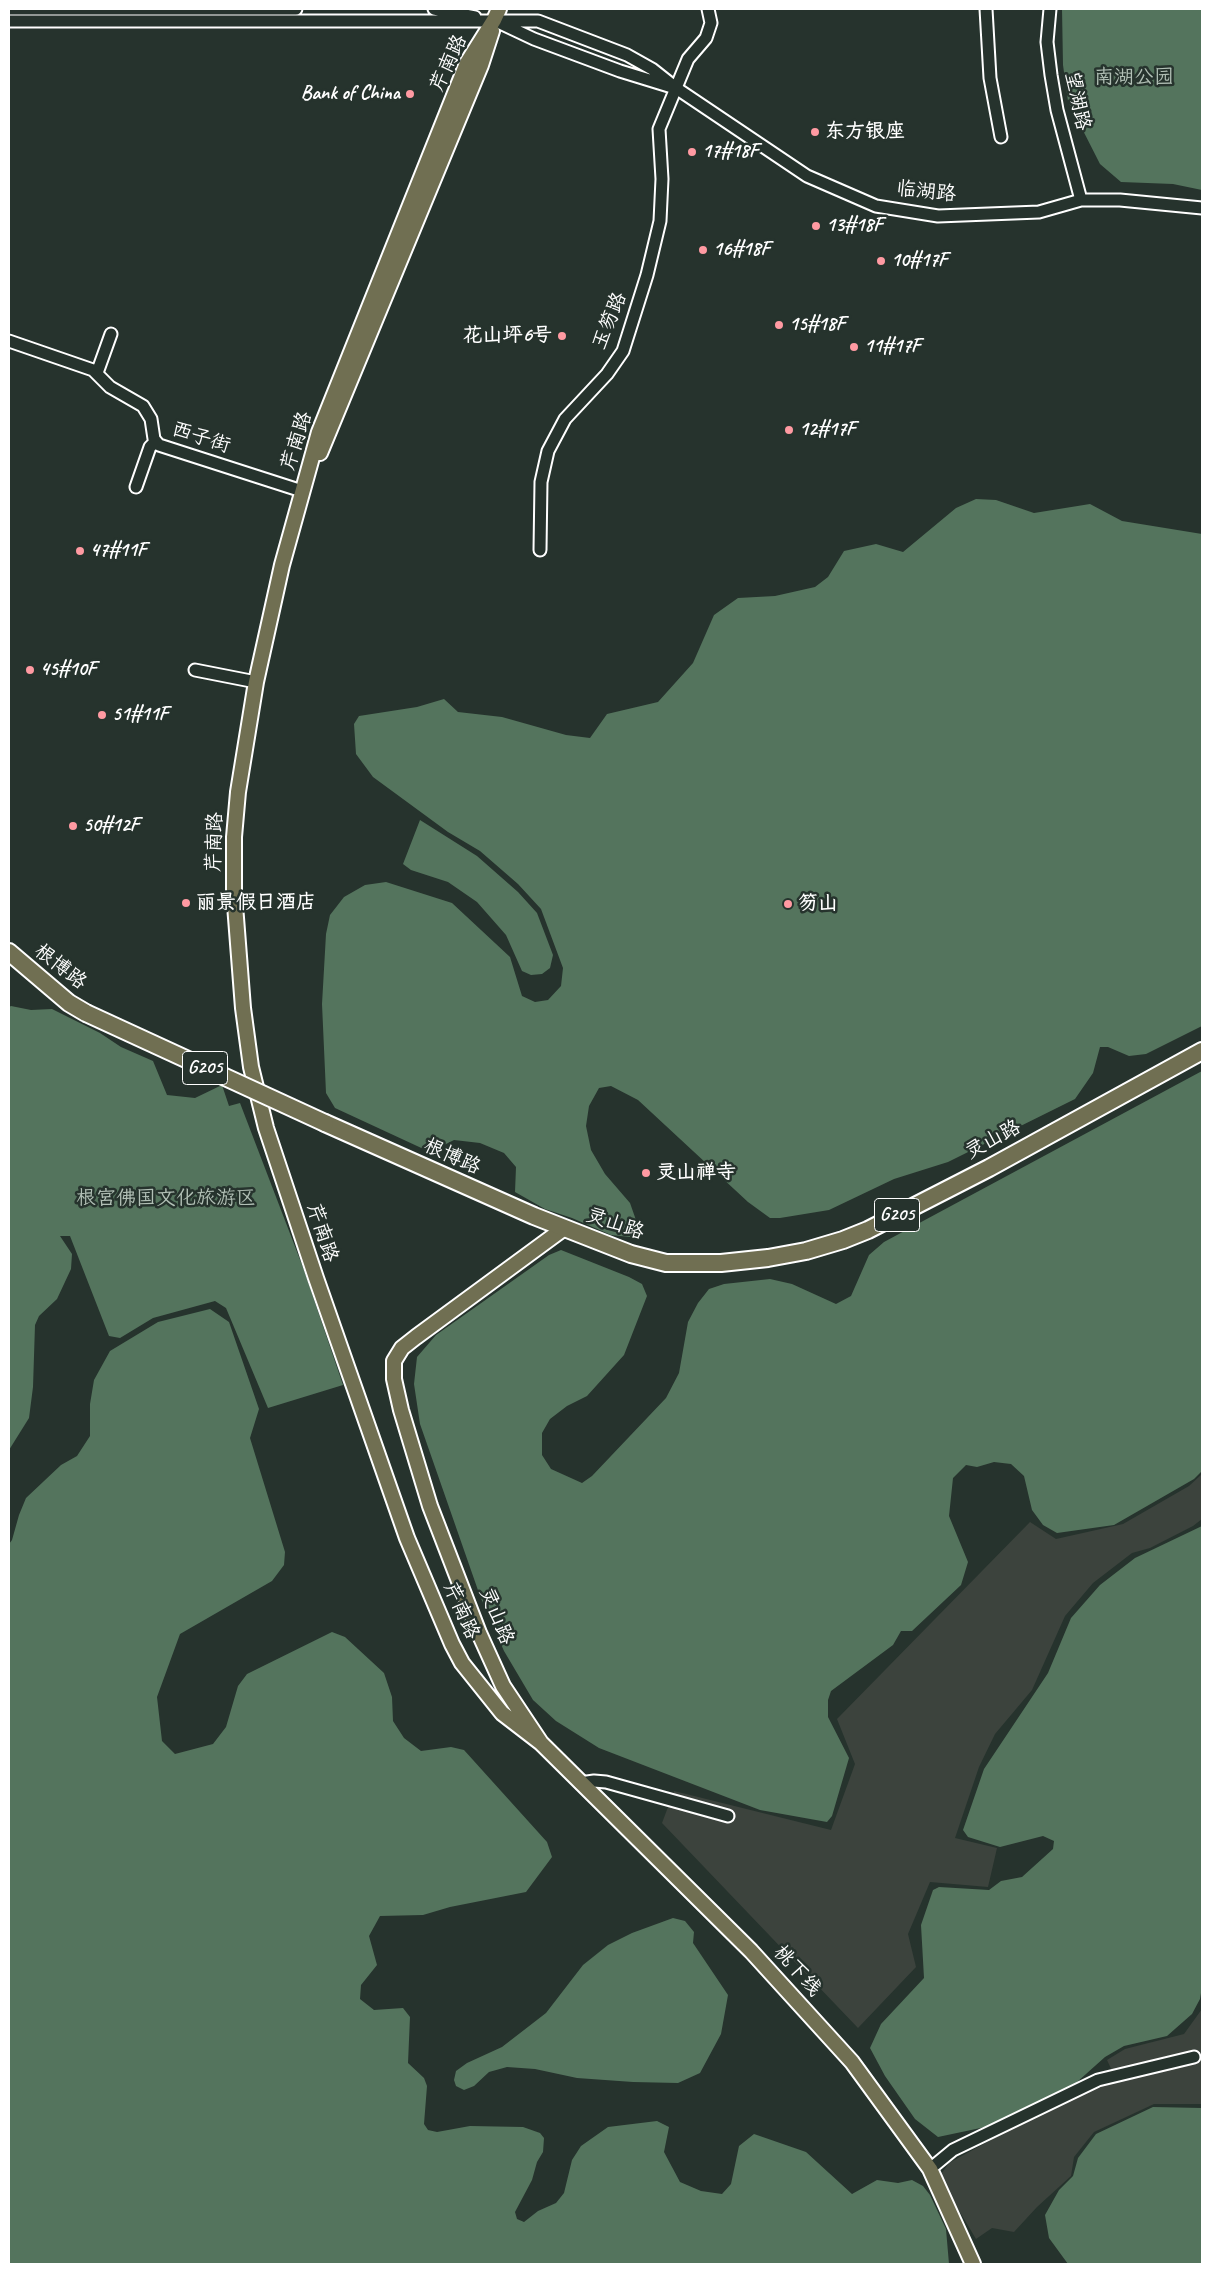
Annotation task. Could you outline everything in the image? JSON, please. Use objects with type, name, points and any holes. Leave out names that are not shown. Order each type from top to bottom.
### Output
[{"type":"highway","name":"根博路","points":[[9,952],[69,1003],[86,1013],[325,1123],[563,1228]]},
{"type":"highway","name":"灵山路","points":[[563,1228],[631,1254],[666,1263],[682,1264],[768,1258],[844,1240],[989,1168],[1202,1051]]},
{"type":"main road","name":"芹南路","points":[[497,15],[467,63],[319,432],[282,565],[256,682],[238,792],[234,837],[234,892],[242,998],[251,1067],[266,1128],[316,1278],[408,1538],[452,1644],[462,1662],[502,1713],[540,1743]]},
{"type":"main road","name":"灵山路","points":[[540,1743],[503,1686],[479,1633],[428,1498],[401,1410],[394,1379],[394,1361],[402,1348],[563,1228]]},
{"type":"main road","name":"桃下线","points":[[540,1743],[751,1951],[858,2070],[930,2169],[973,2264]]},
{"type":"street","points":[[9,10],[296,9]]},
{"type":"street","points":[[434,9],[538,21],[627,55],[652,69],[676,88]]},
{"type":"street","name":"玉笏路","points":[[540,550],[541,482],[548,451],[565,419],[607,374],[622,351],[647,275],[660,221],[662,179],[659,129],[688,59],[706,38],[711,23],[708,9]]},
{"type":"street","points":[[986,9],[990,78],[1001,137]]},
{"type":"street","name":"望湖路","points":[[1050,9],[1047,42],[1051,75],[1057,110],[1081,200]]},
{"type":"street","points":[[9,21],[272,20],[443,22],[497,15],[534,39],[620,72],[676,88]]},
{"type":"street","name":"临湖路","points":[[676,88],[807,176],[876,206],[938,216],[1039,212],[1081,200],[1120,200],[1202,208]]},
{"type":"street","points":[[97,373],[111,334]]},
{"type":"street","name":"西子街","points":[[9,341],[85,366],[97,373],[110,386],[139,403],[147,411],[151,419],[155,442],[165,447],[302,491]]},
{"type":"street","points":[[136,487],[150,447],[155,442]]},
{"type":"street","points":[[195,670],[256,682]]},
{"type":"street","points":[[580,1783],[606,1782],[728,1816]]},
{"type":"street","points":[[930,2169],[953,2150],[1061,2100],[1098,2080],[1194,2057]]},
{"type":"shaded area","points":[[1202,1474],[1202,1519],[1193,1526],[1150,1548],[1132,1553],[1093,1583],[1065,1616],[1032,1690],[995,1734],[979,1767],[955,1838],[997,1848],[988,1887],[930,1882],[908,1934],[916,1967],[858,2028],[662,1823],[674,1791],[831,1830],[855,1764],[837,1719],[1030,1522],[1056,1539],[1123,1524],[1189,1486]]},
{"type":"shaded area","points":[[1202,2009],[1202,2104],[1154,2104],[1094,2132],[1074,2157],[1071,2176],[1037,2207],[1014,2232],[992,2228],[976,2239],[939,2177],[949,2163],[1113,2073],[1107,2060],[1125,2049],[1184,2034]]},
{"type":"green space","name":"南湖公园","points":[[1062,9],[1202,9],[1202,190],[1173,184],[1121,182],[1100,164],[1068,101],[1063,65]]},
{"type":"green space","points":[[976,499],[996,500],[1034,513],[1090,504],[1122,521],[1202,534],[1202,1026],[1146,1054],[1129,1056],[1108,1047],[1100,1047],[1093,1073],[1075,1099],[948,1162],[894,1179],[829,1210],[780,1218],[770,1218],[748,1202],[638,1100],[611,1086],[599,1088],[589,1106],[586,1126],[591,1150],[605,1174],[630,1203],[637,1223],[635,1233],[630,1237],[611,1235],[572,1218],[545,1209],[515,1192],[516,1167],[504,1153],[480,1143],[454,1140],[430,1152],[335,1108],[326,1093],[322,1004],[326,934],[330,915],[344,897],[365,885],[386,882],[452,903],[510,957],[522,996],[535,1002],[548,1000],[561,986],[563,968],[541,909],[518,884],[480,851],[448,832],[373,777],[356,754],[354,724],[359,716],[417,707],[444,699],[458,712],[502,717],[566,735],[590,738],[607,714],[658,702],[693,663],[714,615],[738,598],[775,596],[815,587],[828,577],[844,551],[876,544],[903,552],[956,508]]},
{"type":"green space","points":[[420,820],[477,856],[518,892],[537,913],[553,955],[550,968],[542,974],[531,975],[522,971],[506,935],[477,902],[448,882],[411,870],[403,864]]},
{"type":"green space","name":"根宫佛国文化旅游区","points":[[9,1007],[31,1010],[52,1009],[100,1033],[121,1047],[153,1061],[167,1095],[195,1098],[222,1085],[229,1106],[240,1103],[304,1270],[343,1385],[268,1408],[226,1308],[215,1301],[153,1318],[120,1338],[109,1336],[70,1236],[60,1236],[72,1254],[71,1269],[57,1299],[39,1316],[35,1325],[33,1387],[29,1418],[9,1450]]},
{"type":"green space","points":[[1202,1071],[1202,1471],[1194,1479],[1114,1525],[1057,1533],[1043,1525],[1032,1510],[1024,1476],[1011,1464],[994,1462],[977,1467],[966,1465],[953,1478],[949,1516],[968,1562],[961,1585],[912,1631],[901,1631],[893,1645],[831,1691],[828,1700],[828,1717],[849,1758],[832,1816],[827,1822],[760,1810],[599,1748],[556,1721],[533,1700],[504,1651],[480,1596],[420,1424],[414,1384],[417,1357],[436,1335],[549,1255],[561,1250],[642,1284],[647,1296],[624,1355],[587,1396],[567,1406],[550,1419],[542,1433],[542,1455],[551,1469],[582,1483],[592,1476],[666,1398],[679,1373],[688,1322],[698,1303],[709,1289],[724,1284],[770,1279],[792,1284],[836,1304],[851,1296],[869,1255],[884,1242]]},
{"type":"green space","points":[[210,1309],[229,1322],[259,1409],[250,1438],[285,1552],[284,1565],[272,1581],[180,1634],[157,1697],[162,1741],[175,1754],[213,1744],[226,1727],[238,1686],[247,1674],[332,1632],[345,1637],[384,1673],[392,1697],[393,1721],[404,1738],[421,1751],[451,1747],[464,1750],[547,1842],[552,1857],[526,1892],[450,1907],[423,1915],[380,1916],[369,1936],[377,1965],[361,1985],[360,1999],[374,2010],[403,2008],[410,2017],[408,2063],[424,2078],[427,2086],[424,2124],[428,2130],[437,2132],[470,2126],[523,2127],[540,2133],[544,2138],[543,2152],[537,2162],[532,2180],[515,2212],[517,2219],[524,2222],[538,2211],[556,2203],[564,2193],[572,2160],[581,2146],[608,2127],[657,2121],[669,2127],[664,2152],[680,2182],[701,2191],[722,2194],[731,2184],[739,2146],[754,2134],[806,2152],[852,2194],[877,2180],[898,2183],[912,2180],[923,2186],[930,2195],[946,2229],[949,2264],[9,2264],[9,1544],[26,1498],[61,1465],[77,1456],[90,1436],[90,1404],[94,1380],[110,1351],[158,1322]]},
{"type":"green space","points":[[1202,1526],[1202,1987],[1200,1999],[1192,2014],[1167,2036],[1124,2046],[1105,2057],[1067,2091],[990,2126],[938,2137],[915,2119],[885,2076],[870,2048],[881,2024],[924,1978],[921,1925],[933,1890],[939,1887],[989,1890],[1001,1881],[1022,1877],[1053,1849],[1054,1841],[1043,1836],[1000,1847],[968,1837],[963,1830],[984,1769],[1048,1673],[1071,1618],[1100,1585],[1135,1558]]},
{"type":"green space","points":[[673,1918],[685,1921],[694,1932],[693,1943],[728,1995],[721,2034],[700,2073],[678,2083],[633,2082],[577,2078],[535,2069],[507,2067],[489,2072],[474,2086],[464,2090],[456,2086],[454,2080],[456,2071],[467,2063],[502,2047],[546,2013],[583,1965],[608,1945],[632,1933]]},
{"type":"green space","points":[[1153,2107],[1202,2108],[1202,2264],[1068,2264],[1049,2238],[1045,2215],[1059,2190],[1073,2176],[1078,2158],[1096,2134]]},
{"type":"place","name":"Bank of China","points":[[410,94]]},
{"type":"place","name":"东方银座","points":[[815,132]]},
{"type":"place","name":"17#18F","points":[[692,152]]},
{"type":"place","name":"13#18F","points":[[816,226]]},
{"type":"place","name":"16#18F","points":[[703,250]]},
{"type":"place","name":"10#17F","points":[[881,261]]},
{"type":"place","name":"15#18F","points":[[779,325]]},
{"type":"place","name":"花山坪6号","points":[[562,336]]},
{"type":"place","name":"11#17F","points":[[854,347]]},
{"type":"place","name":"12#17F","points":[[789,430]]},
{"type":"place","name":"47#11F","points":[[80,551]]},
{"type":"place","name":"45#10F","points":[[30,670]]},
{"type":"place","name":"51#11F","points":[[102,715]]},
{"type":"place","name":"50#12F","points":[[73,826]]},
{"type":"place","name":"丽景假日酒店","points":[[186,903]]},
{"type":"place","name":"笏山","points":[[788,904]]},
{"type":"place","name":"灵山禅寺","points":[[646,1173]]}]
